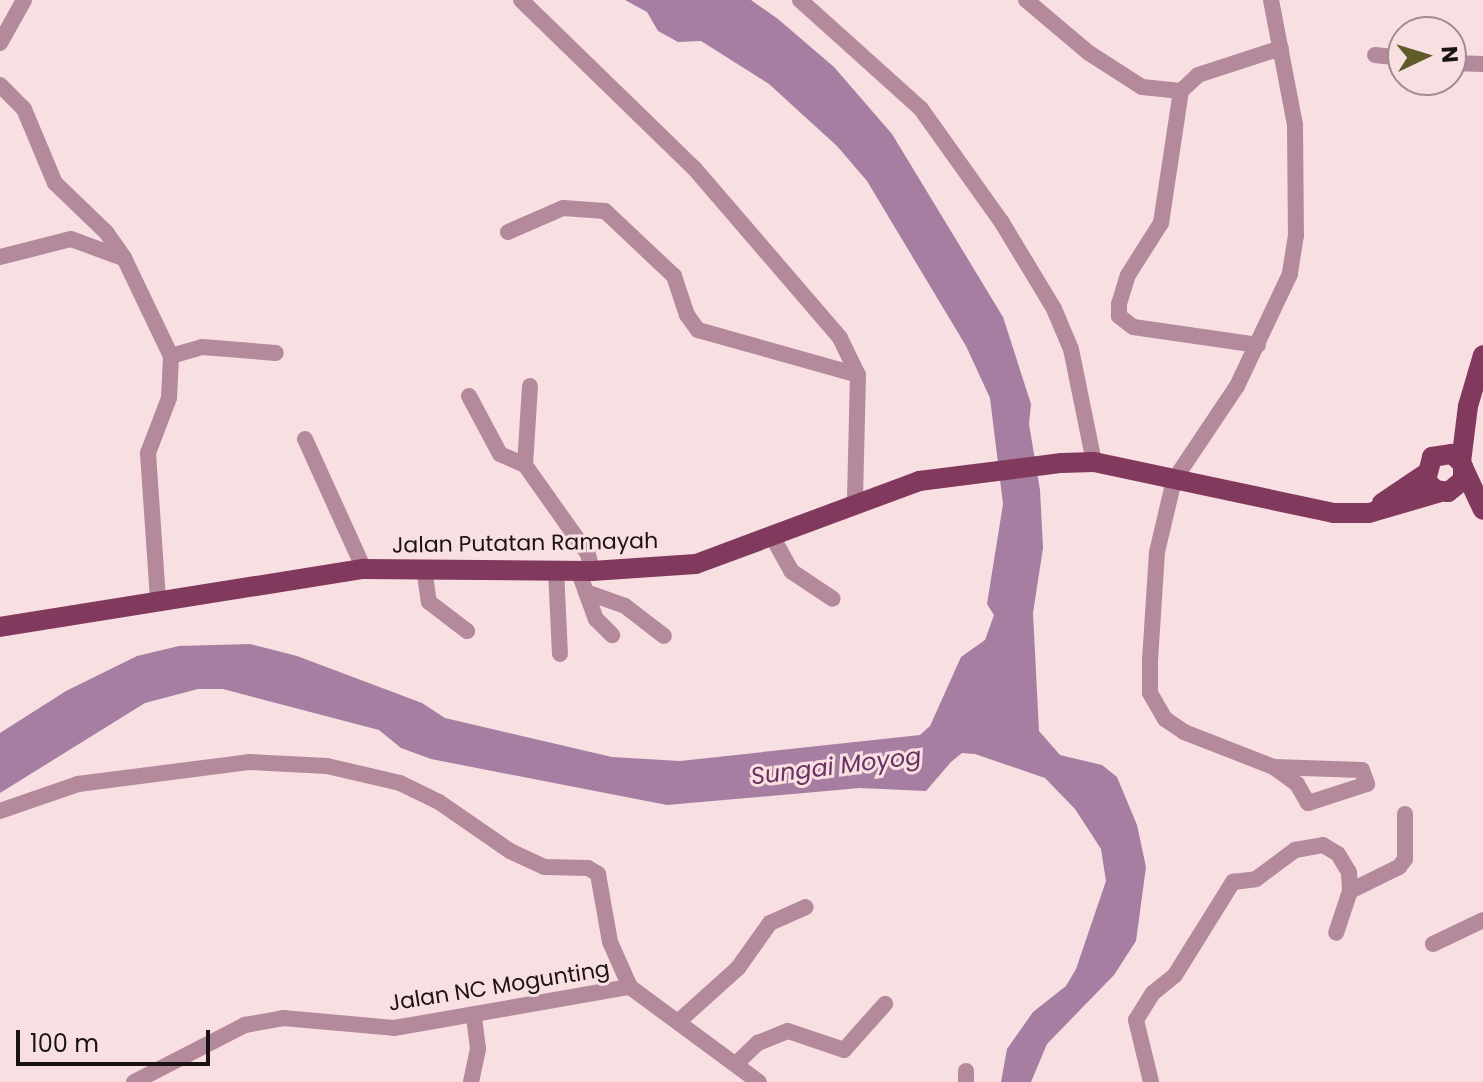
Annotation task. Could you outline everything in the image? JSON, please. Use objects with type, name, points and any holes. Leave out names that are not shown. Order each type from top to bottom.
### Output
[{"type":"main road","points":[[1444,492],[1463,480],[1455,460],[1483,355]]},
{"type":"main road","points":[[1369,513],[1425,474],[1429,461],[1455,460]]},
{"type":"main road","points":[[1455,460],[1483,512]]},
{"type":"main road","name":"Jalan Putatan Ramayah","points":[[0,627],[158,599],[364,569],[585,570],[696,564],[773,538],[855,501],[954,475],[1062,463],[1094,462],[1333,513],[1369,513],[1444,492]]},
{"type":"main road","points":[[1425,474],[1430,486],[1483,512]]},
{"type":"street","points":[[0,43],[21,5],[36,0]]},
{"type":"street","points":[[521,0],[715,191],[840,338],[858,375],[855,501]]},
{"type":"street","points":[[800,0],[921,109],[1001,221],[1054,309],[1071,349],[1094,462]]},
{"type":"street","points":[[1026,0],[1080,47],[1142,87],[1181,91]]},
{"type":"street","points":[[1271,0],[1295,125],[1296,235],[1290,274],[1258,345],[1174,480],[1157,552],[1150,693],[1165,719],[1184,732],[1300,776]]},
{"type":"street","points":[[1258,345],[1133,327],[1119,316],[1128,275],[1161,223],[1181,91],[1198,75],[1281,48]]},
{"type":"street","points":[[1375,55],[1387,56]]},
{"type":"street","points":[[0,85],[24,109],[55,183],[106,232],[124,258],[171,356],[169,398],[148,453],[158,599]]},
{"type":"street","points":[[508,232],[563,208],[605,211],[674,276],[687,315],[698,330],[858,375]]},
{"type":"street","points":[[0,257],[71,239],[124,258]]},
{"type":"street","points":[[171,356],[202,347],[276,353]]},
{"type":"street","points":[[525,465],[530,386]]},
{"type":"street","points":[[469,396],[500,454],[525,465],[588,554],[586,592],[596,619],[612,635]]},
{"type":"street","points":[[305,439],[364,569]]},
{"type":"street","points":[[773,538],[791,571],[833,599]]},
{"type":"street","points":[[424,568],[429,602],[467,631]]},
{"type":"street","points":[[556,570],[560,654]]},
{"type":"street","points":[[586,592],[625,606],[664,636]]},
{"type":"street","points":[[0,811],[78,784],[249,762],[327,766],[400,783],[439,802],[510,851],[545,867],[588,868],[598,874],[610,942],[630,987]]},
{"type":"street","points":[[1350,891],[1399,867],[1405,859],[1405,814]]},
{"type":"street","points":[[1151,1082],[1136,1020],[1153,993],[1175,975],[1225,889],[1233,882],[1256,879],[1311,844],[1338,854],[1349,872],[1350,891],[1336,933]]},
{"type":"street","points":[[678,1022],[738,968],[770,923],[806,907]]},
{"type":"street","points":[[1433,944],[1483,920]]},
{"type":"street","name":"Jalan NC Mogunting","points":[[134,1082],[245,1025],[283,1018],[394,1028],[630,987],[746,1074]]},
{"type":"street","points":[[746,1074],[758,1043],[788,1031],[844,1050],[885,1004]]},
{"type":"street","points":[[471,1082],[478,1049],[474,1014]]},
{"type":"water","name":"Sungai Moyog","points":[[625,0],[751,0],[778,19],[834,67],[892,134],[1003,317],[1031,404],[1029,424],[1040,490],[1043,548],[1033,613],[1039,731],[1060,755],[1102,765],[1117,777],[1137,825],[1146,867],[1136,941],[1114,975],[1047,1044],[1031,1082],[1001,1082],[1007,1049],[1033,1012],[1066,986],[1076,969],[1106,881],[1101,849],[1075,809],[1045,778],[975,754],[962,753],[926,791],[860,788],[667,805],[431,759],[401,748],[379,730],[223,689],[198,689],[145,703],[0,793],[0,733],[66,691],[137,656],[179,646],[250,644],[297,656],[422,703],[445,718],[612,757],[680,761],[920,735],[930,726],[961,657],[985,640],[994,615],[987,604],[1003,504],[990,398],[966,346],[867,181],[837,146],[769,84],[701,41],[678,42],[658,31],[647,12]]}]
